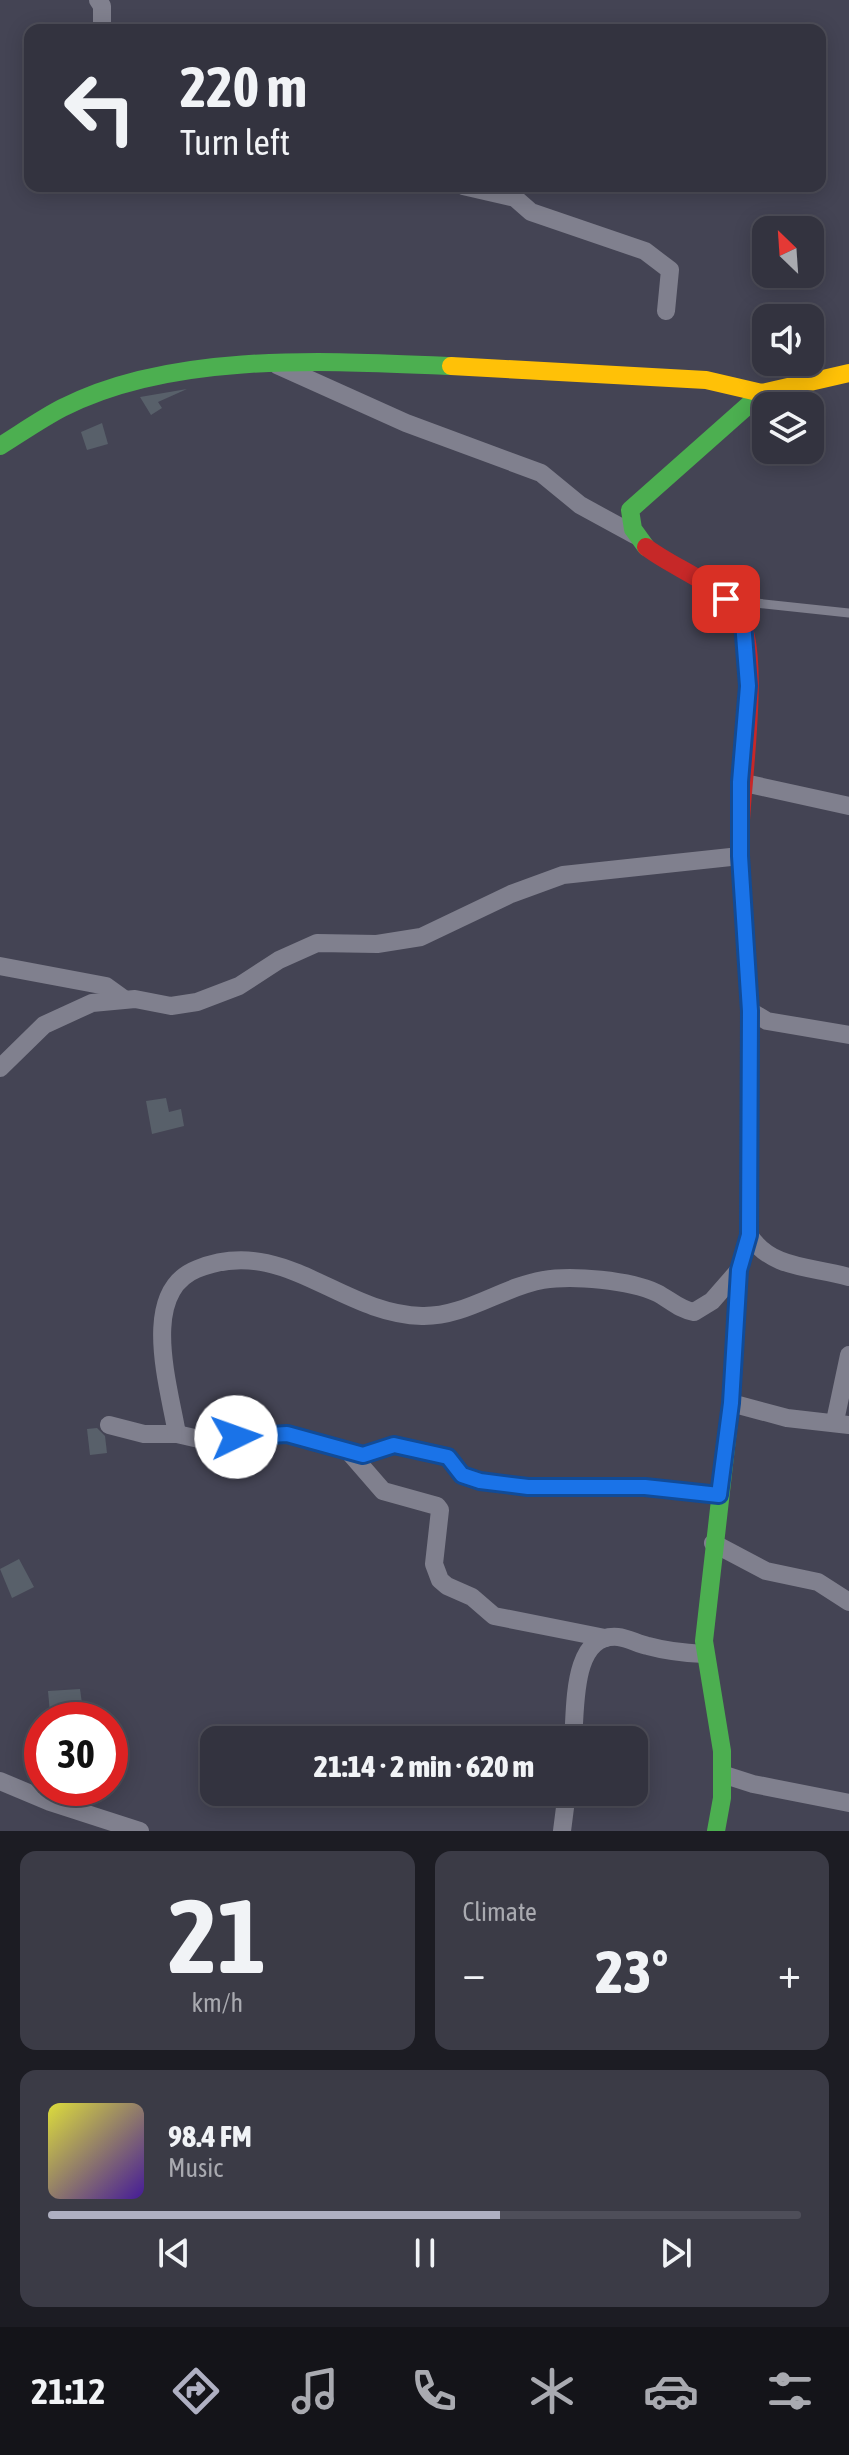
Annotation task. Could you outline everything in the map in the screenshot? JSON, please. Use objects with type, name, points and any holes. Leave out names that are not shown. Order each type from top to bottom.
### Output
[{"type":"street","points":[[98,0],[102,6],[102,24]]},
{"type":"street","points":[[489,192],[515,198],[531,212],[645,251],[666,264],[670,270],[666,311]]},
{"type":"street","points":[[0,446],[64,407],[147,378],[196,369],[321,361],[614,373],[706,380],[758,392]]},
{"type":"street","points":[[275,364],[406,423],[541,473],[580,505],[635,535],[662,559],[726,599],[743,622],[747,673],[740,782],[740,856],[750,1011],[749,1235],[739,1270],[731,1403],[713,1543],[704,1654],[722,1735],[725,1775],[716,1831]]},
{"type":"street","points":[[766,392],[849,373]]},
{"type":"street","points":[[635,535],[628,522],[630,510],[752,402]]},
{"type":"street","points":[[740,782],[849,806]]},
{"type":"street","points":[[0,1068],[44,1025],[92,1003],[124,999],[171,1006],[197,1002],[239,986],[279,960],[317,943],[377,944],[421,937],[511,894],[578,871],[740,856]]},
{"type":"street","points":[[0,966],[106,986],[124,999]]},
{"type":"street","points":[[750,1011],[767,1021],[849,1035]]},
{"type":"street","points":[[749,1235],[759,1250],[773,1258],[849,1277]]},
{"type":"street","points":[[177,1434],[163,1356],[167,1295],[183,1275],[227,1259],[266,1261],[354,1298],[398,1313],[422,1316],[479,1303],[543,1280],[560,1279],[638,1286],[694,1312],[712,1301],[739,1270]]},
{"type":"street","points":[[731,1403],[787,1418],[842,1423],[849,1355]]},
{"type":"street","points":[[109,1425],[144,1434],[177,1434],[218,1443],[241,1435],[287,1434],[350,1453],[368,1455],[394,1445],[448,1457],[462,1475],[480,1481],[528,1487],[645,1487],[719,1495]]},
{"type":"street","points":[[350,1453],[383,1491],[437,1506],[440,1510],[434,1564],[440,1580],[472,1597],[494,1616],[605,1638],[619,1637],[673,1652],[704,1654]]},
{"type":"street","points":[[713,1543],[766,1571],[818,1582],[849,1602]]},
{"type":"street","points":[[575,1726],[584,1660],[596,1642],[605,1638]]},
{"type":"street","points":[[725,1775],[753,1784],[849,1803]]},
{"type":"street","points":[[0,1781],[50,1802],[140,1831]]},
{"type":"street","points":[[562,1831],[565,1806]]},
{"type":"lane","points":[[726,599],[756,606],[849,613]]},
{"type":"building","points":[[187,389],[158,402],[162,408],[151,415],[140,397]]},
{"type":"building","points":[[102,423],[108,444],[87,450],[81,432]]},
{"type":"building","points":[[166,1098],[169,1112],[181,1109],[184,1126],[152,1134],[146,1101]]},
{"type":"building","points":[[97,1428],[105,1436],[107,1453],[90,1455],[87,1429]]},
{"type":"building","points":[[19,1559],[34,1587],[12,1598],[0,1569]]},
{"type":"building","points":[[80,1689],[82,1702],[49,1702],[48,1691]]},
{"type":"traffic: fast","points":[[0,446],[62,408],[106,390],[202,368],[304,362],[451,366]]},
{"type":"traffic: fast","points":[[646,547],[633,529],[630,510],[752,402]]},
{"type":"traffic: fast","points":[[716,1831],[722,1798],[722,1751],[704,1641],[731,1403],[739,1270],[749,1235],[750,1011]]},
{"type":"traffic: slow","points":[[451,366],[706,380],[762,393],[849,373]]},
{"type":"traffic: jam","points":[[646,547],[717,591],[736,610],[744,629],[750,688],[740,846],[750,1011]]},
{"type":"route","points":[[236,1437],[287,1434],[343,1452],[363,1455],[394,1445],[448,1457],[462,1475],[480,1481],[528,1487],[645,1487],[719,1495],[731,1403],[739,1270],[749,1235],[750,1011],[740,856],[740,782],[748,686],[743,622],[736,607],[726,599]]}]
